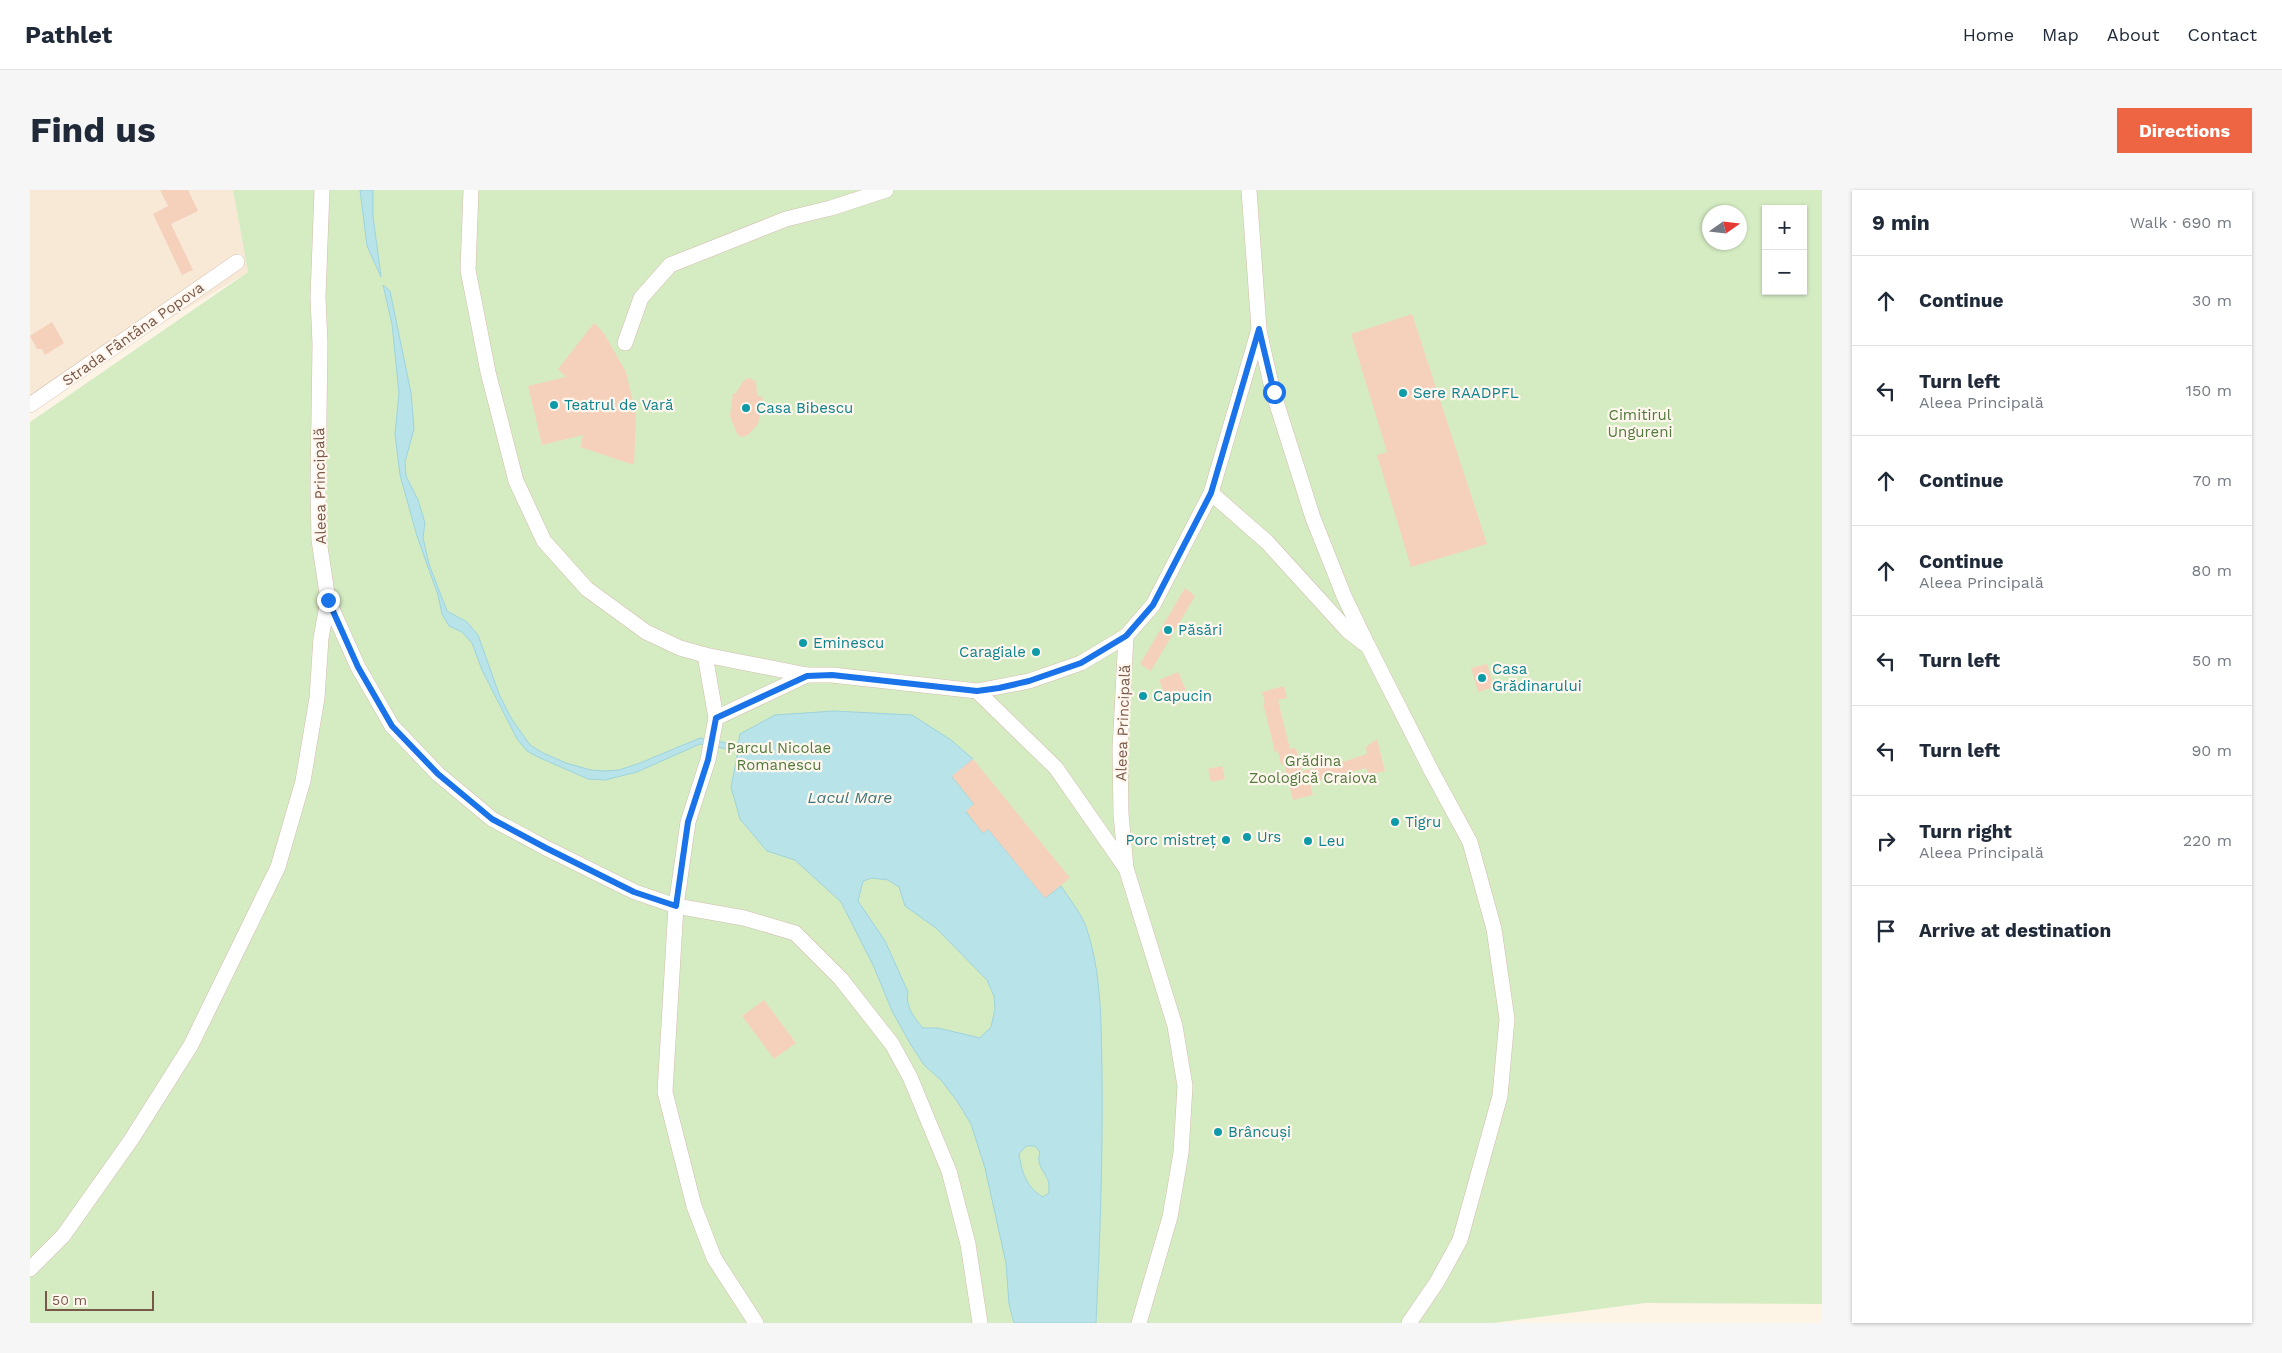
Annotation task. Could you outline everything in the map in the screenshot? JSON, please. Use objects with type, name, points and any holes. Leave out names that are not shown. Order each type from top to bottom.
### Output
[{"type":"street","name":"Aleea Principală","points":[[322,190],[318,297],[320,344],[319,540],[328,600],[358,667],[392,726],[438,774],[492,819],[634,892],[676,906],[744,918],[794,933],[841,979],[892,1044],[910,1077],[949,1170],[968,1244],[980,1323]]},
{"type":"street","points":[[470,190],[468,270],[488,372],[516,481],[544,541],[587,589],[646,632],[680,648],[705,655],[807,676],[832,675],[977,691],[1029,681],[1081,663],[1126,636],[1153,605],[1211,493],[1259,329]]},
{"type":"street","points":[[625,343],[641,298],[670,265],[786,219],[831,208],[886,190]]},
{"type":"street","points":[[1249,190],[1259,329],[1274,392],[1313,518],[1344,596],[1368,646],[1470,842],[1494,929],[1507,1019],[1500,1096],[1460,1240],[1437,1282],[1409,1323]]},
{"type":"street","name":"Strada Fântâna Popova","points":[[30,406],[237,262]]},
{"type":"street","points":[[1211,493],[1267,542],[1348,631],[1368,646]]},
{"type":"street","points":[[30,1269],[63,1236],[130,1140],[191,1045],[278,867],[303,781],[317,698],[321,638],[328,600]]},
{"type":"street","name":"Aleea Principală","points":[[1126,636],[1120,742],[1121,814],[1126,868],[1175,1026],[1185,1086],[1181,1152],[1170,1217],[1139,1323]]},
{"type":"street","points":[[705,655],[716,718],[708,760],[688,822],[676,906],[666,1092],[694,1206],[712,1252],[756,1323]]},
{"type":"street","points":[[716,718],[807,676]]},
{"type":"street","name":"Aleea Principală","points":[[977,691],[1056,768],[1126,868]]},
{"type":"shaded area","points":[[30,190],[233,190],[248,272],[30,402]]},
{"type":"green space","name":"Parcul Nicolae Romanescu","points":[[233,190],[1822,190],[1822,1304],[1645,1303],[1493,1323],[30,1323],[30,422],[248,272]]},
{"type":"water","points":[[360,190],[373,190],[373,216],[381,277],[367,246]]},
{"type":"water","name":"Lacul Mare","points":[[383,285],[390,291],[411,393],[414,429],[405,462],[406,476],[418,500],[425,523],[423,538],[429,564],[447,611],[467,622],[478,635],[499,694],[511,718],[530,745],[566,763],[591,770],[619,770],[700,738],[738,745],[740,734],[775,715],[834,711],[912,715],[951,740],[973,759],[952,777],[974,804],[966,812],[983,833],[988,829],[1045,898],[1061,886],[1085,924],[1095,960],[1101,1016],[1102,1103],[1101,1197],[1096,1323],[1014,1323],[1009,1304],[1006,1263],[985,1168],[971,1124],[957,1101],[941,1080],[924,1065],[911,1045],[892,1011],[874,967],[841,902],[795,860],[767,851],[740,819],[731,787],[738,751],[700,744],[637,772],[605,780],[588,779],[538,757],[527,751],[517,739],[482,670],[472,643],[462,632],[449,626],[442,614],[438,595],[417,536],[400,475],[395,434],[399,393],[392,324]],"holes":[[[872,878],[888,880],[899,887],[905,906],[936,928],[987,980],[994,996],[995,1009],[991,1027],[980,1038],[938,1028],[923,1028],[914,1016],[909,1007],[908,992],[885,941],[858,901],[863,881]],[[1026,1146],[1035,1146],[1040,1152],[1039,1164],[1048,1180],[1049,1186],[1049,1193],[1043,1197],[1032,1189],[1023,1173],[1019,1154]]]},
{"type":"building","points":[[160,190],[188,190],[198,211],[171,224],[193,270],[182,275],[153,214],[168,206]]},
{"type":"building","name":"Sere RAADPFL","points":[[1412,314],[1487,544],[1411,567],[1377,455],[1387,452],[1351,334]]},
{"type":"building","points":[[52,322],[64,343],[45,355],[42,349],[37,349],[30,336]]},
{"type":"building","points":[[594,323],[603,332],[626,372],[636,414],[634,465],[580,447],[583,435],[542,445],[528,386],[566,377],[558,369]]},
{"type":"building","name":"Casa Bibescu","points":[[750,378],[756,382],[757,396],[763,397],[758,424],[747,436],[741,437],[737,434],[730,416],[733,393],[736,393],[744,380]]},
{"type":"building","name":"Păsări","points":[[1185,588],[1195,596],[1151,671],[1140,664]]},
{"type":"building","name":"Casa Grădinarului","points":[[1487,664],[1494,687],[1478,692],[1471,668]]},
{"type":"building","points":[[1178,672],[1186,690],[1166,698],[1159,680]]},
{"type":"building","points":[[1284,686],[1287,698],[1278,700],[1290,749],[1296,748],[1302,771],[1339,763],[1367,754],[1366,747],[1377,739],[1385,771],[1368,775],[1366,768],[1310,783],[1313,795],[1293,800],[1284,764],[1281,765],[1278,751],[1275,752],[1262,692]]},
{"type":"building","points":[[973,759],[1070,878],[1045,898],[988,829],[983,833],[966,811],[974,804],[952,776]]},
{"type":"building","points":[[1222,766],[1225,779],[1211,782],[1208,769]]},
{"type":"building","points":[[764,1000],[796,1043],[774,1059],[742,1016]]},
{"type":"place","name":"Sere RAADPFL","points":[[1403,393]]},
{"type":"place","name":"Teatrul de Vară","points":[[554,405]]},
{"type":"place","name":"Casa Bibescu","points":[[746,408]]},
{"type":"place","name":"Păsări","points":[[1168,630]]},
{"type":"place","name":"Eminescu","points":[[803,643]]},
{"type":"place","name":"Caragiale","points":[[1036,652]]},
{"type":"place","name":"Casa Grădinarului","points":[[1482,678]]},
{"type":"place","name":"Capucin","points":[[1143,696]]},
{"type":"place","name":"Tigru","points":[[1395,822]]},
{"type":"place","name":"Urs","points":[[1247,837]]},
{"type":"place","name":"Porc mistreț","points":[[1226,840]]},
{"type":"place","name":"Leu","points":[[1308,841]]},
{"type":"place","name":"Brâncuși","points":[[1218,1132]]},
{"type":"route","points":[[328,600],[358,667],[392,726],[438,774],[492,819],[634,892],[676,906],[688,822],[708,760],[716,718],[807,676],[832,675],[977,691],[1029,681],[1081,663],[1126,636],[1153,605],[1211,493],[1259,329],[1274,392]]},
{"type":"park label","name":"Cimitirul Ungureni","points":[[1640,424]]},
{"type":"park label","name":"Grădina Zoologică Craiova","points":[[1313,770]]}]
